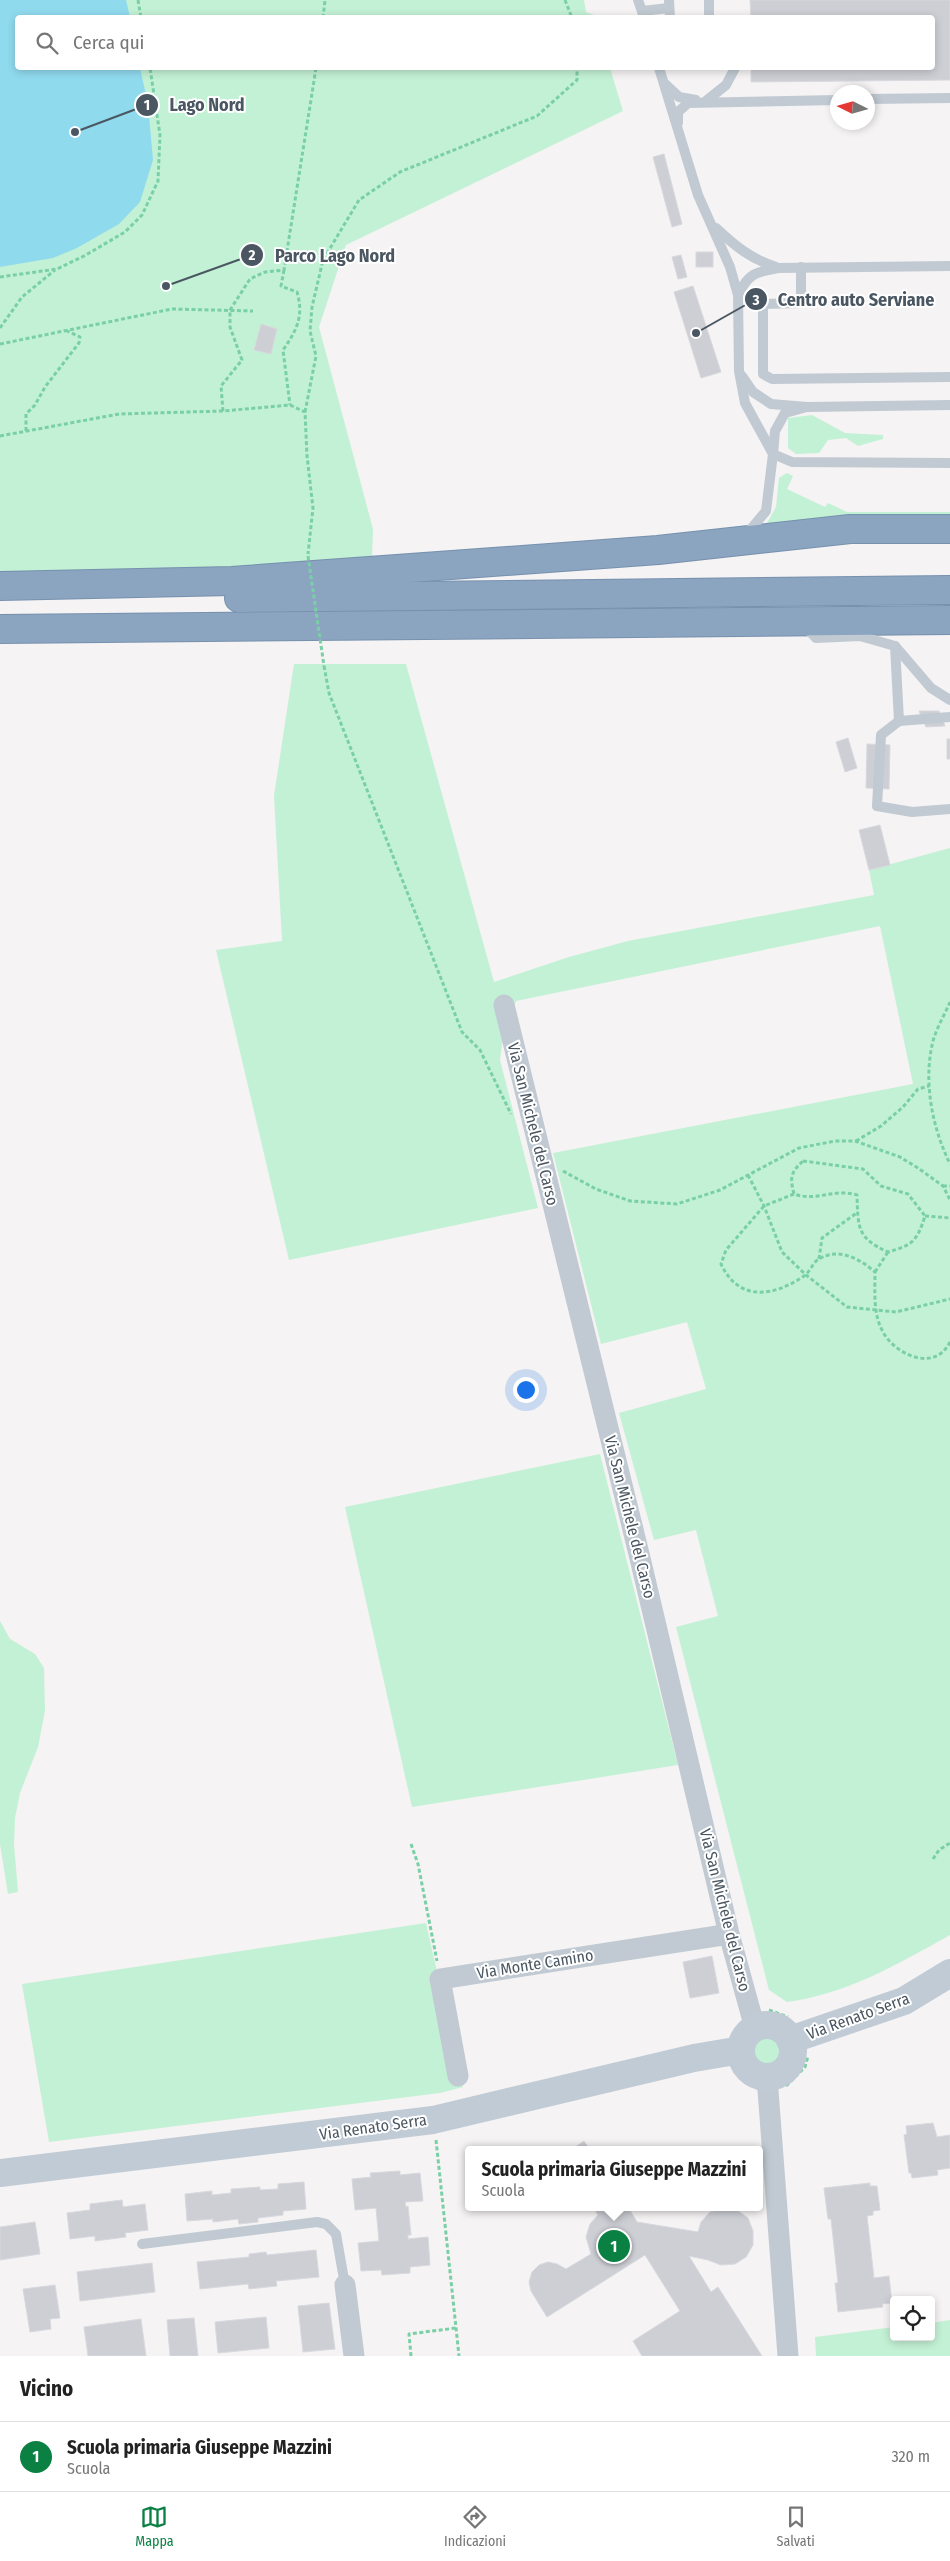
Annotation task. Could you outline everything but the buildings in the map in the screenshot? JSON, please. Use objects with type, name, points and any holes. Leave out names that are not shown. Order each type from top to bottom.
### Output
[{"type":"highway","points":[[0,586],[232,581],[422,569],[658,550],[850,529],[950,529]]},
{"type":"highway","points":[[0,601],[950,590]]},
{"type":"highway","points":[[0,629],[950,620]]},
{"type":"street","name":"Via San Michele del Carso","points":[[504,1005],[639,1554],[729,1934],[748,2039]]},
{"type":"street","name":"Via Monte Camino","points":[[440,1979],[729,1934]]},
{"type":"street","name":"Via Renato Serra","points":[[790,2040],[904,2001],[950,1974]]},
{"type":"street","points":[[440,1979],[458,2076]]},
{"type":"street","points":[[766,2026],[777,2027],[790,2040],[792,2057],[788,2066],[775,2076],[767,2077],[750,2070],[743,2061],[748,2039],[766,2026]]},
{"type":"street","name":"Via Renato Serra","points":[[0,2173],[433,2120],[694,2058],[748,2039]]},
{"type":"street","points":[[767,2077],[788,2356]]},
{"type":"street","points":[[345,2285],[354,2356]]},
{"type":"lane","points":[[638,0],[643,14],[669,9]]},
{"type":"lane","points":[[709,0],[709,15]]},
{"type":"lane","points":[[660,70],[708,220],[730,267],[738,295],[739,371],[745,402],[773,454],[792,462],[950,463]]},
{"type":"lane","points":[[664,83],[679,97],[704,101],[726,85],[734,70]]},
{"type":"lane","points":[[875,99],[950,98]]},
{"type":"lane","points":[[678,129],[678,112],[688,103],[704,101],[830,100]]},
{"type":"lane","points":[[708,220],[735,247],[755,260],[778,268]]},
{"type":"lane","points":[[738,295],[746,280],[759,271],[778,268],[950,266]]},
{"type":"lane","points":[[801,267],[801,303],[763,304],[763,374],[772,379],[950,377]]},
{"type":"lane","points":[[739,371],[753,392],[771,404],[807,407],[950,405]]},
{"type":"lane","points":[[741,541],[766,511],[775,431],[785,413],[807,407]]},
{"type":"lane","points":[[801,621],[816,638],[860,636],[895,646],[931,688],[950,700]]},
{"type":"lane","points":[[895,646],[899,721]]},
{"type":"lane","points":[[950,717],[899,721],[881,735],[877,806],[912,812],[950,809]]},
{"type":"lane","points":[[142,2244],[317,2222],[326,2224],[336,2234],[345,2285]]},
{"type":"path","points":[[138,0],[141,15]]},
{"type":"path","points":[[323,15],[325,0]]},
{"type":"path","points":[[565,0],[571,15]]},
{"type":"path","points":[[0,328],[22,297],[58,269],[125,232],[142,215],[158,181],[160,136],[150,70]]},
{"type":"path","points":[[290,405],[283,350],[295,333],[301,317],[297,292],[281,286],[316,70]]},
{"type":"path","points":[[533,1128],[509,1113],[480,1050],[462,1032],[329,693],[308,556],[313,508],[307,456],[305,412],[316,356],[310,331],[312,307],[323,260],[359,200],[400,172],[536,116],[576,80],[577,70]]},
{"type":"path","points":[[0,277],[58,269]]},
{"type":"path","points":[[223,411],[221,386],[242,360],[230,327],[230,310],[250,279],[265,272],[284,270]]},
{"type":"path","points":[[0,344],[172,309],[253,311]]},
{"type":"path","points":[[26,431],[26,414],[35,405],[45,387],[80,343],[80,337],[65,330]]},
{"type":"path","points":[[0,436],[119,414],[223,411],[290,405],[305,412]]},
{"type":"path","points":[[950,1002],[934,1040],[929,1086],[938,1138],[950,1164]]},
{"type":"path","points":[[855,1142],[881,1126],[903,1107],[918,1089],[929,1086]]},
{"type":"path","points":[[540,1152],[558,1169],[576,1176],[596,1189],[630,1201],[677,1204],[720,1190],[798,1148],[835,1141],[855,1142],[900,1157],[943,1186],[950,1200]]},
{"type":"path","points":[[794,1194],[791,1182],[794,1170],[803,1161],[831,1166],[844,1165],[863,1169],[881,1186],[908,1194],[925,1216],[950,1218]]},
{"type":"path","points":[[748,1174],[764,1206],[782,1252],[806,1275],[847,1307],[896,1312],[950,1299]]},
{"type":"path","points":[[943,1186],[950,1186]]},
{"type":"path","points":[[858,1212],[822,1238],[819,1259],[806,1275],[771,1291],[750,1292],[736,1286],[727,1277],[721,1264],[726,1250],[764,1206],[794,1194],[802,1197],[844,1191],[858,1195],[861,1232],[870,1244],[888,1252]]},
{"type":"path","points":[[925,1216],[920,1233],[913,1242],[888,1252],[874,1272],[876,1310],[882,1331],[909,1356],[922,1359],[935,1358],[950,1342]]},
{"type":"path","points":[[819,1259],[839,1254],[858,1258],[874,1272]]},
{"type":"path","points":[[933,1859],[939,1850],[950,1843]]},
{"type":"path","points":[[412,1844],[418,1864],[440,1979]]},
{"type":"path","points":[[433,2120],[460,2356]]},
{"type":"path","points":[[411,2356],[409,2334],[456,2328]]},
{"type":"green space","points":[[0,0],[584,0],[586,12],[594,15],[15,15],[15,70],[611,70],[623,111],[346,245],[319,327],[373,529],[372,559],[301,568],[0,575]]},
{"type":"green space","points":[[812,415],[845,433],[883,435],[883,439],[858,446],[846,438],[828,440],[819,453],[796,454],[788,448],[788,418]]},
{"type":"green space","points":[[787,473],[793,476],[787,489],[825,507],[828,503],[847,512],[950,512],[950,518],[766,525],[776,507],[779,478]]},
{"type":"green space","points":[[294,664],[406,664],[494,982],[569,957],[628,941],[874,895],[869,870],[950,848],[950,1935],[872,1976],[830,1992],[787,2002],[769,1990],[676,1627],[718,1616],[696,1530],[654,1540],[619,1413],[706,1389],[687,1322],[601,1344],[553,1153],[913,1084],[880,926],[516,1001],[502,1044],[500,1060],[538,1208],[289,1260],[216,950],[282,941],[274,796]]},
{"type":"green space","points":[[600,1454],[678,1765],[412,1807],[345,1507]]},
{"type":"green space","points":[[0,1621],[10,1639],[35,1654],[44,1668],[45,1711],[38,1747],[20,1793],[15,1818],[14,1844],[18,1892],[8,1894],[0,1844]]},
{"type":"green space","points":[[426,1923],[463,2087],[440,2093],[49,2142],[22,1984]]},
{"type":"green space","points":[[767,2036],[773,2037],[778,2041],[782,2046],[782,2058],[778,2063],[773,2067],[767,2068],[761,2067],[756,2063],[752,2058],[751,2052],[752,2046],[756,2041],[761,2037]]},
{"type":"green space","points":[[950,2320],[950,2356],[816,2356],[815,2337],[890,2328],[890,2341],[935,2341],[935,2322]]},
{"type":"water","points":[[0,0],[126,0],[130,15],[15,15],[15,70],[140,70],[148,104],[153,160],[140,202],[119,224],[77,248],[53,258],[0,267]]},
{"type":"place","name":"Lago Nord","points":[[75,132]]},
{"type":"place","name":"Parco Lago Nord","points":[[166,286]]},
{"type":"place","name":"Centro auto Serviane","points":[[696,333]]},
{"type":"place","name":"Scuola primaria Giuseppe Mazzini","points":[[614,2246]]}]
